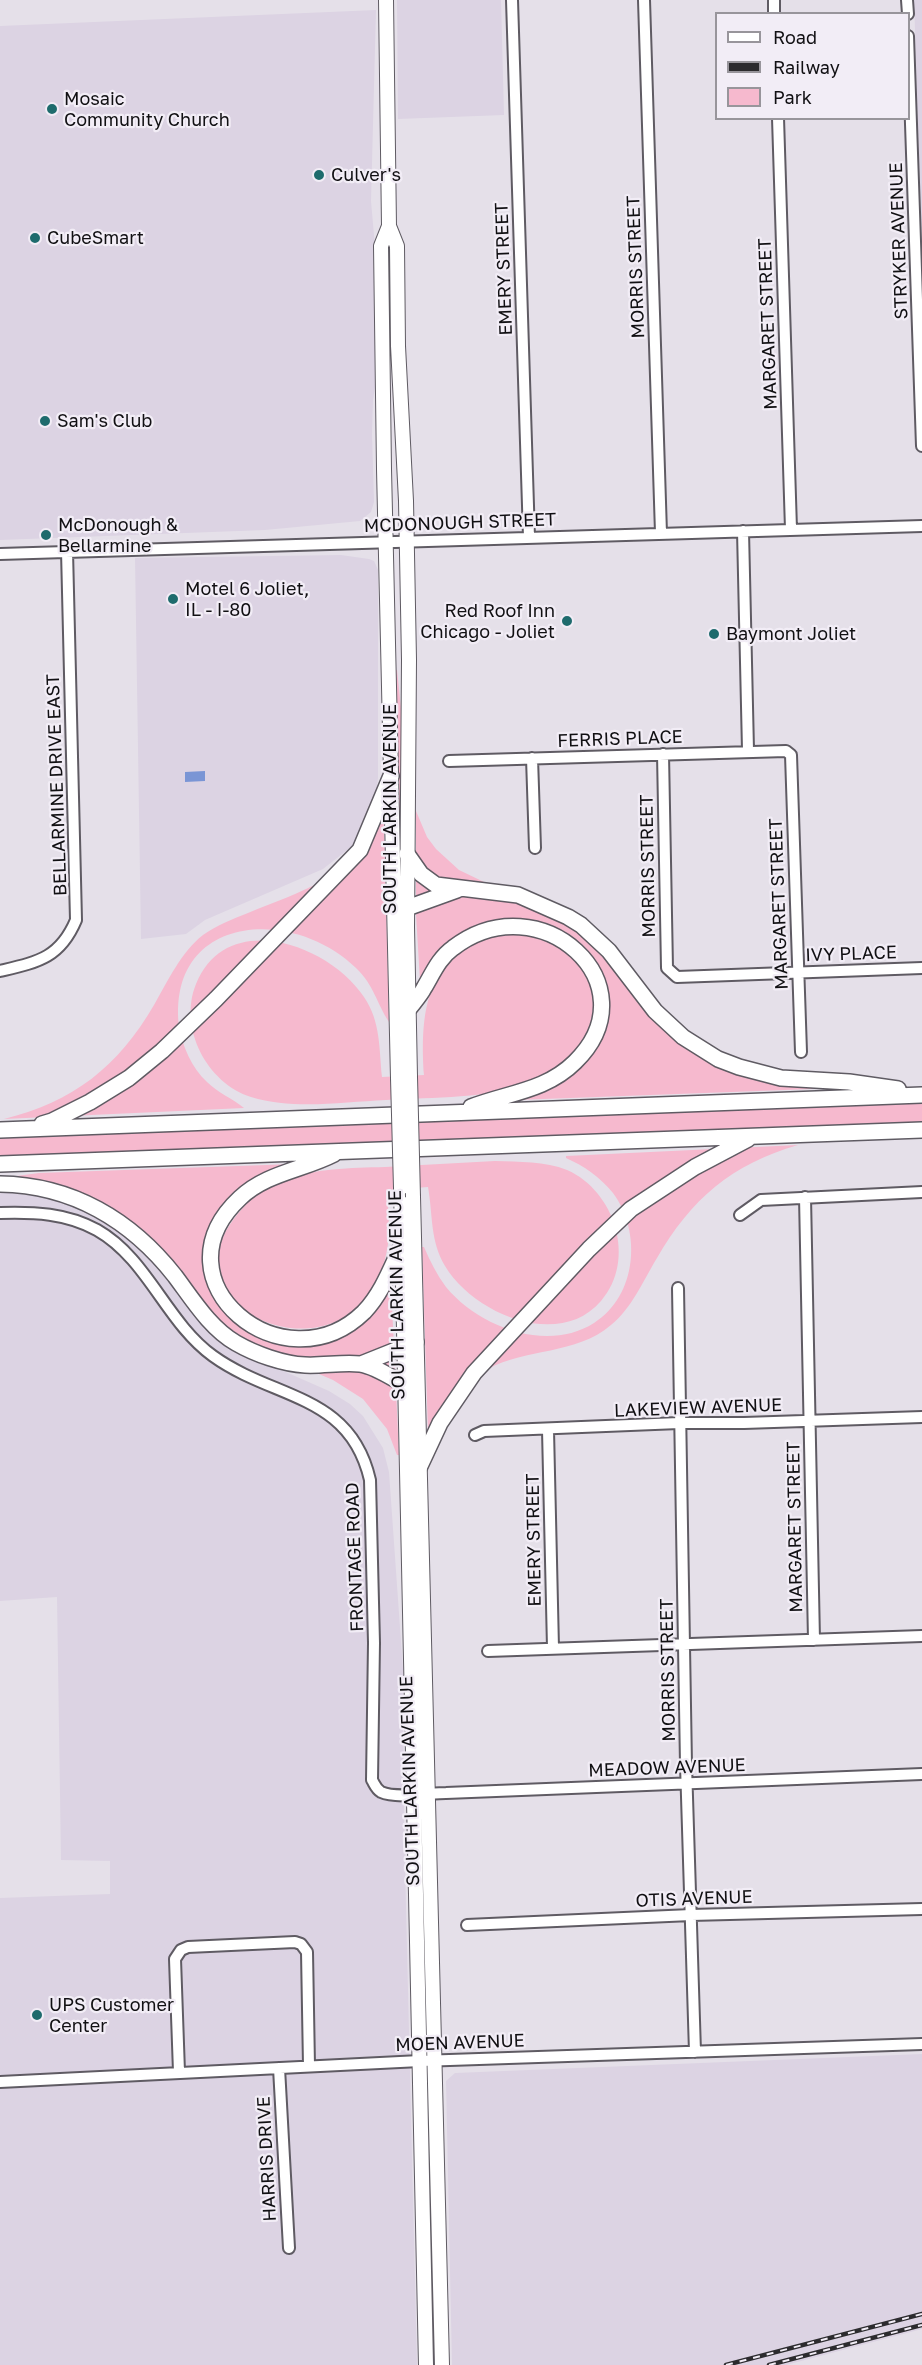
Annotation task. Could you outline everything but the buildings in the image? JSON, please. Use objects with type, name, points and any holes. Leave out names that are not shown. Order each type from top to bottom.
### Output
[{"type":"highway","points":[[18,1129],[52,1121],[90,1102],[147,1064],[198,1017],[360,850],[391,776]]},
{"type":"highway","points":[[407,854],[421,874],[436,885],[518,895],[581,925],[609,951],[662,1018],[683,1037],[718,1059],[781,1078],[849,1082],[922,1094]]},
{"type":"highway","points":[[407,908],[460,889]]},
{"type":"highway","points":[[408,1011],[424,989],[438,962],[450,949],[480,931],[497,927],[533,928],[560,938],[581,955],[594,975],[600,998],[598,1023],[585,1051],[574,1063],[547,1082],[460,1112]]},
{"type":"highway","points":[[0,1130],[922,1094]]},
{"type":"highway","points":[[0,1164],[922,1130]]},
{"type":"highway","points":[[419,1468],[444,1416],[474,1373],[589,1249],[632,1209],[695,1167],[751,1137]]},
{"type":"highway","points":[[338,1152],[316,1164],[265,1180],[254,1186],[232,1206],[219,1226],[211,1251],[212,1275],[221,1297],[239,1318],[267,1333],[301,1339],[325,1335],[348,1324],[363,1313],[375,1299],[402,1245]]},
{"type":"highway","points":[[0,1184],[53,1191],[85,1203],[114,1218],[159,1256],[212,1323],[236,1343],[278,1360],[303,1365],[361,1364],[410,1345]]},
{"type":"highway","points":[[361,1364],[405,1385]]},
{"type":"main road","name":"SOUTH LARKIN AVENUE","points":[[386,0],[388,226],[381,246],[391,776],[404,1077],[413,1197],[410,1345],[405,1385],[426,2365]]},
{"type":"main road","name":"SOUTH LARKIN AVENUE","points":[[388,226],[397,246],[398,346],[409,660],[408,1011],[401,1188],[402,1245],[419,1468],[442,2365]]},
{"type":"street","name":"EMERY STREET","points":[[512,0],[529,537]]},
{"type":"street","name":"MORRIS STREET","points":[[644,0],[661,533]]},
{"type":"street","name":"STRYKER AVENUE","points":[[910,68],[922,446]]},
{"type":"street","name":"MARGARET STREET","points":[[778,120],[791,529]]},
{"type":"street","name":"MCDONOUGH STREET","points":[[0,554],[922,525]]},
{"type":"street","points":[[742,531],[748,750]]},
{"type":"street","name":"BELLARMINE DRIVE EAST","points":[[0,971],[43,959],[61,948],[76,920],[67,551]]},
{"type":"street","name":"FERRIS PLACE","points":[[449,761],[782,749],[791,755]]},
{"type":"street","name":"MORRIS STREET","points":[[663,754],[667,968],[673,975]]},
{"type":"street","name":"MARGARET STREET","points":[[791,755],[801,1052]]},
{"type":"street","points":[[532,758],[535,848]]},
{"type":"street","name":"IVY PLACE","points":[[673,975],[922,968]]},
{"type":"street","points":[[740,1215],[760,1200],[922,1192]]},
{"type":"street","name":"MARGARET STREET","points":[[805,1197],[814,1640]]},
{"type":"street","name":"FRONTAGE ROAD","points":[[0,1213],[57,1215],[99,1231],[112,1240],[133,1261],[180,1323],[203,1348],[228,1366],[319,1408],[335,1418],[354,1438],[367,1468],[371,1502],[374,1643],[372,1780],[376,1788],[383,1793],[413,1794]]},
{"type":"street","name":"MORRIS STREET","points":[[678,1288],[687,1783],[695,2052]]},
{"type":"street","name":"LAKEVIEW AVENUE","points":[[475,1435],[484,1431],[679,1423],[922,1417]]},
{"type":"street","name":"EMERY STREET","points":[[548,1430],[553,1648]]},
{"type":"street","points":[[488,1651],[922,1636]]},
{"type":"street","name":"MEADOW AVENUE","points":[[413,1794],[922,1774]]},
{"type":"street","name":"OTIS AVENUE","points":[[467,1925],[691,1915],[922,1909]]},
{"type":"street","points":[[179,2072],[175,1959],[181,1950],[188,1947],[283,1942],[301,1944],[307,1952],[309,2066]]},
{"type":"street","name":"MOEN AVENUE","points":[[0,2082],[435,2060],[922,2044]]},
{"type":"street","name":"HARRIS DRIVE","points":[[279,2068],[289,2248]]},
{"type":"shaded area","points":[[397,0],[501,0],[504,115],[398,119]]},
{"type":"shaded area","points":[[914,0],[922,0],[922,249],[915,29]]},
{"type":"shaded area","points":[[376,10],[371,201],[376,258],[377,375],[373,400],[374,502],[371,512],[360,521],[265,530],[0,540],[0,26]]},
{"type":"shaded area","points":[[341,555],[374,561],[378,570],[378,777],[376,799],[356,843],[323,869],[205,920],[186,934],[141,939],[135,558]]},
{"type":"shaded area","points":[[0,1192],[45,1197],[74,1205],[99,1217],[146,1255],[213,1335],[231,1348],[329,1391],[350,1404],[363,1416],[383,1448],[389,1472],[403,1670],[404,1823],[417,2365],[0,2365],[0,1898],[110,1894],[110,1861],[61,1860],[57,1597],[0,1601]]},
{"type":"shaded area","points":[[922,2054],[922,2329],[786,2365],[452,2365],[446,2081],[455,2073]]},
{"type":"green space","points":[[394,670],[397,670],[403,727],[402,870],[399,870]]},
{"type":"green space","points":[[416,811],[427,837],[436,849],[459,870],[557,917],[585,934],[696,1053],[838,1088],[516,1100],[536,1093],[603,1023],[584,950],[489,924],[472,929],[457,938],[420,981],[416,914]]},
{"type":"green space","points":[[379,824],[384,824],[389,1022],[362,974],[329,948],[299,935],[268,929],[239,932],[213,942],[192,961],[180,989],[179,1026],[188,1056],[197,1070],[207,1082],[244,1108],[4,1119],[51,1103],[91,1079],[125,1047],[140,1027],[176,967],[195,942],[219,925],[305,890],[340,870],[368,842]]},
{"type":"green space","points":[[521,934],[548,941],[561,947],[572,956],[585,973],[592,991],[593,1010],[589,1028],[581,1045],[568,1060],[553,1073],[516,1088],[461,1096],[318,1104],[267,1101],[235,1090],[221,1080],[200,1052],[194,1035],[191,1001],[196,984],[211,961],[230,947],[254,941],[278,942],[304,950],[327,962],[348,978],[364,997],[374,1016],[382,1077],[424,1075],[423,1038],[428,1001],[443,969],[455,956],[482,940]]},
{"type":"green space","points":[[922,1102],[922,1123],[0,1157],[0,1136]]},
{"type":"green space","points":[[798,1145],[753,1162],[733,1174],[699,1201],[670,1237],[631,1302],[611,1325],[582,1342],[518,1357],[488,1369],[466,1388],[428,1432],[422,1247],[446,1287],[476,1314],[495,1324],[535,1335],[556,1336],[576,1332],[594,1323],[619,1297],[627,1280],[631,1244],[622,1209],[613,1193],[597,1177],[566,1156]]},
{"type":"green space","points":[[495,1161],[541,1163],[567,1170],[584,1180],[598,1194],[608,1210],[616,1228],[619,1247],[618,1266],[612,1284],[601,1301],[583,1316],[563,1323],[541,1324],[518,1320],[476,1299],[458,1283],[440,1257],[434,1237],[428,1187],[387,1190],[388,1244],[372,1290],[344,1317],[310,1328],[275,1325],[245,1310],[224,1286],[218,1255],[233,1220],[243,1207],[274,1184],[307,1173],[333,1170]]},
{"type":"green space","points":[[295,1164],[225,1207],[212,1290],[217,1302],[234,1320],[253,1333],[270,1339],[308,1343],[391,1284],[399,1455],[397,1455],[387,1429],[363,1399],[333,1380],[265,1351],[227,1331],[148,1237],[9,1177],[39,1173]]},
{"type":"green space","points":[[429,2214],[432,2214],[437,2365],[432,2365]]},
{"type":"water","points":[[205,771],[205,781],[185,782],[185,772]]},
{"type":"railway","points":[[726,2365],[922,2314]]},
{"type":"railway","points":[[769,2365],[922,2325]]},
{"type":"place","name":"Mosaic Community Church","points":[[52,109]]},
{"type":"place","name":"Culver's","points":[[319,175]]},
{"type":"place","name":"CubeSmart","points":[[35,238]]},
{"type":"place","name":"Sam's Club","points":[[45,421]]},
{"type":"place","name":"McDonough & Bellarmine","points":[[46,535]]},
{"type":"place","name":"Motel 6 Joliet, IL - I-80","points":[[173,599]]},
{"type":"place","name":"Red Roof Inn Chicago - Joliet","points":[[567,621]]},
{"type":"place","name":"Baymont Joliet","points":[[714,634]]},
{"type":"place","name":"UPS Customer Center","points":[[37,2015]]}]
